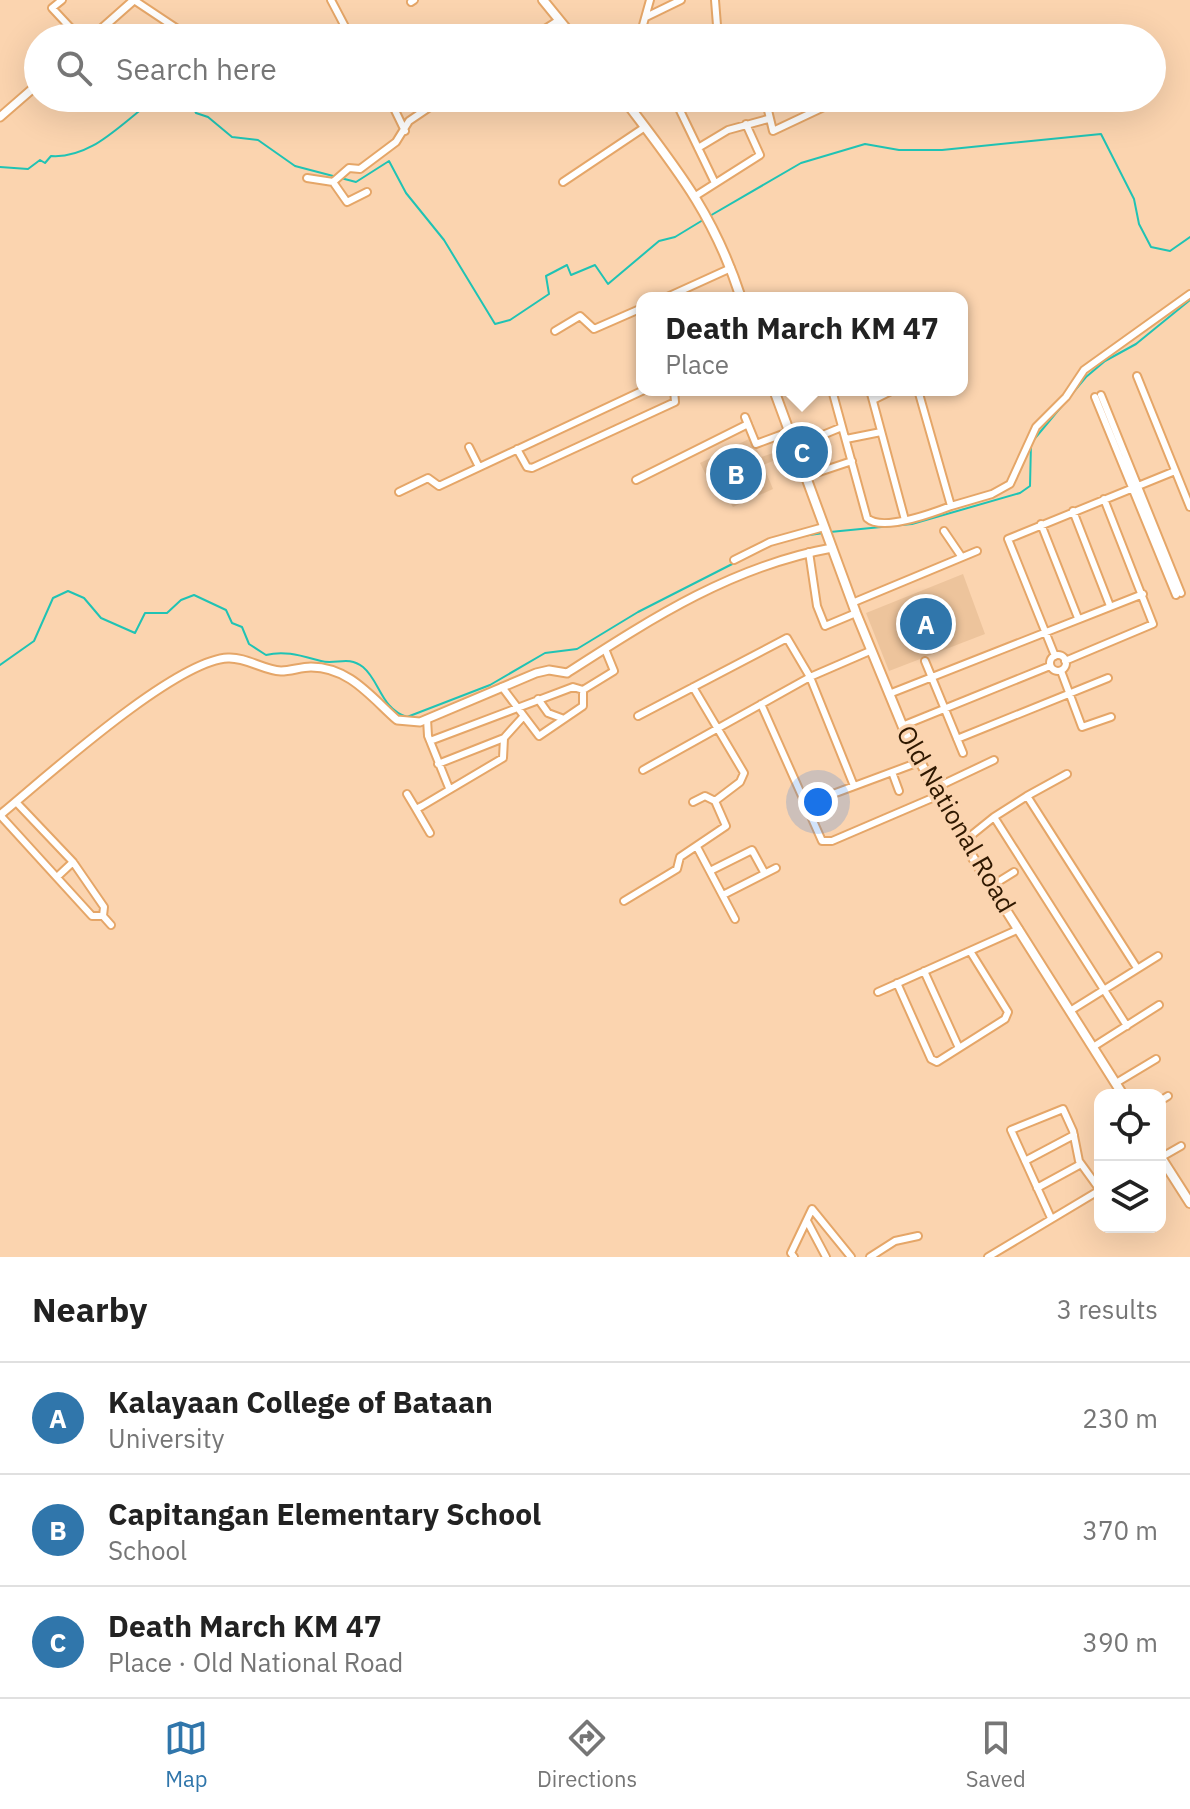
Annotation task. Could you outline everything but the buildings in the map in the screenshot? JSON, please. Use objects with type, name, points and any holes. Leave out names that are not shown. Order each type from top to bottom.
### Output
[{"type":"main road","points":[[543,0],[562,24]]},
{"type":"main road","points":[[634,112],[697,195],[739,292]]},
{"type":"main road","name":"Old National Road","points":[[776,396],[870,651],[919,762],[963,842],[1120,1089]]},
{"type":"main road","points":[[1163,1161],[1189,1201]]},
{"type":"street","points":[[62,0],[52,8],[67,24]]},
{"type":"street","points":[[107,24],[134,0],[170,24]]},
{"type":"street","points":[[331,0],[344,24]]},
{"type":"street","points":[[643,24],[650,0]]},
{"type":"street","points":[[646,17],[681,0]]},
{"type":"street","points":[[715,0],[717,24]]},
{"type":"street","points":[[553,24],[559,20]]},
{"type":"street","points":[[0,117],[24,96]]},
{"type":"street","points":[[396,112],[405,131]]},
{"type":"street","points":[[333,182],[349,168],[360,169],[422,112]]},
{"type":"street","points":[[681,112],[715,183]]},
{"type":"street","points":[[767,112],[773,131],[813,112]]},
{"type":"street","points":[[698,148],[728,130],[768,119]]},
{"type":"street","points":[[697,195],[760,155],[746,124]]},
{"type":"street","points":[[563,182],[645,127]]},
{"type":"street","points":[[307,178],[333,182],[347,202],[367,192]]},
{"type":"street","points":[[678,292],[731,268]]},
{"type":"street","points":[[834,396],[870,522],[905,520],[1007,486],[1036,427],[1066,397],[1084,370],[1190,294]]},
{"type":"street","points":[[555,331],[580,316],[594,329],[636,311]]},
{"type":"street","points":[[1137,376],[1190,507]]},
{"type":"street","points":[[399,492],[428,478],[439,486],[636,394]]},
{"type":"street","points":[[517,449],[527,467],[532,468],[675,402],[674,396]]},
{"type":"street","points":[[872,396],[905,520]]},
{"type":"street","points":[[873,400],[881,396]]},
{"type":"street","points":[[922,396],[951,506]]},
{"type":"street","points":[[1098,396],[1179,594]]},
{"type":"street","points":[[636,480],[746,421],[756,444],[791,431]]},
{"type":"street","points":[[796,446],[842,427]]},
{"type":"street","points":[[846,439],[881,432]]},
{"type":"street","points":[[469,447],[479,467]]},
{"type":"street","points":[[807,476],[852,461]]},
{"type":"street","points":[[1065,661],[1055,656],[1008,539],[1175,471]]},
{"type":"street","points":[[1104,499],[1153,619],[1151,627],[1065,661],[1061,671],[1082,727],[1111,717]]},
{"type":"street","points":[[1073,511],[1110,606]]},
{"type":"street","points":[[1041,524],[1078,618]]},
{"type":"street","points":[[944,531],[961,556]]},
{"type":"street","points":[[734,560],[770,542],[826,532]]},
{"type":"street","points":[[103,916],[92,916],[0,815],[155,693],[217,659],[232,657],[280,671],[312,667],[333,670],[367,691],[397,720],[406,723],[427,719],[549,670],[567,673],[733,576],[809,552],[832,548]]},
{"type":"street","points":[[852,603],[977,551]]},
{"type":"street","points":[[809,552],[817,606],[825,626],[856,613]]},
{"type":"street","points":[[889,694],[1143,594]]},
{"type":"street","points":[[638,716],[787,638],[810,677],[854,786]]},
{"type":"street","points":[[430,741],[573,687],[583,690],[614,671],[605,649]]},
{"type":"street","points":[[643,770],[810,677],[870,651]]},
{"type":"street","points":[[902,726],[1050,666],[1055,656]]},
{"type":"street","points":[[925,661],[963,753]]},
{"type":"street","points":[[1050,666],[1061,671]]},
{"type":"street","points":[[957,739],[1108,678]]},
{"type":"street","points":[[502,687],[514,708],[539,736],[583,706],[583,690]]},
{"type":"street","points":[[693,687],[715,729],[744,773],[740,782],[715,801]]},
{"type":"street","points":[[538,699],[548,713],[564,719]]},
{"type":"street","points":[[761,704],[822,841],[827,842],[935,792],[994,760]]},
{"type":"street","points":[[438,764],[504,738],[522,718]]},
{"type":"street","points":[[427,719],[430,741],[449,788]]},
{"type":"street","points":[[416,809],[503,758],[504,738]]},
{"type":"street","points":[[806,804],[919,762]]},
{"type":"street","points":[[892,772],[899,791]]},
{"type":"street","points":[[963,842],[994,817],[1067,774]]},
{"type":"street","points":[[407,794],[430,833]]},
{"type":"street","points":[[624,901],[677,869],[680,857],[726,826],[715,801],[705,796],[693,802]]},
{"type":"street","points":[[1027,796],[1137,968]]},
{"type":"street","points":[[16,802],[73,862],[104,907],[103,916],[111,925]]},
{"type":"street","points":[[994,817],[1127,1026]]},
{"type":"street","points":[[697,847],[735,919]]},
{"type":"street","points":[[710,871],[752,850],[764,872]]},
{"type":"street","points":[[57,877],[73,862]]},
{"type":"street","points":[[723,895],[776,868]]},
{"type":"street","points":[[993,885],[1014,872]]},
{"type":"street","points":[[878,992],[1019,929]]},
{"type":"street","points":[[897,983],[931,1059],[937,1062],[1005,1019],[1008,1012],[970,951]]},
{"type":"street","points":[[1070,1011],[1158,956]]},
{"type":"street","points":[[924,971],[959,1048]]},
{"type":"street","points":[[1093,1047],[1159,1005]]},
{"type":"street","points":[[1116,1083],[1156,1059]]},
{"type":"street","points":[[1051,1218],[1011,1130],[1063,1109],[1081,1164],[1094,1182]]},
{"type":"street","points":[[1025,1161],[1074,1135]]},
{"type":"street","points":[[1166,1154],[1181,1146]]},
{"type":"street","points":[[1037,1188],[1081,1164]]},
{"type":"street","points":[[988,1257],[1094,1193]]},
{"type":"street","points":[[794,1257],[791,1253],[812,1209],[820,1214],[851,1257]]},
{"type":"street","points":[[807,1221],[826,1257]]},
{"type":"street","points":[[875,1256],[895,1241],[918,1236]]},
{"type":"shaded area","points":[[751,438],[761,457],[788,448],[791,454],[763,465],[773,489],[733,507],[719,484],[712,487],[700,463]]},
{"type":"shaded area","points":[[963,574],[985,634],[889,671],[866,613]]},
{"type":"waterway","points":[[0,167],[28,169],[40,160],[45,163],[51,156],[81,151],[94,145],[138,112]]},
{"type":"waterway","points":[[196,112],[208,117],[232,137],[258,140],[295,166],[356,182],[389,161],[406,193],[444,240],[495,324],[510,320],[549,294],[546,276],[567,265],[571,275],[595,265],[608,284],[659,241],[675,237],[703,220]]},
{"type":"waterway","points":[[708,217],[801,163],[865,144],[899,150],[942,150],[1101,134],[1134,199],[1139,224],[1151,247],[1170,251],[1190,237]]},
{"type":"waterway","points":[[830,532],[912,524],[1020,493],[1030,486],[1031,443],[1086,377],[1105,361],[1136,344],[1190,300]]},
{"type":"waterway","points":[[802,536],[824,533]]},
{"type":"waterway","points":[[0,665],[34,641],[53,598],[68,591],[84,598],[101,618],[135,633],[145,613],[167,613],[181,600],[194,595],[226,610],[232,623],[242,627],[249,644],[266,655],[287,653],[326,662],[358,663],[369,673],[392,708],[407,717],[490,685],[545,653],[577,649],[638,612],[744,558]]},
{"type":"place","name":"Death March KM 47","points":[[802,452]]},
{"type":"place","name":"Capitangan Elementary School","points":[[736,474]]},
{"type":"place","name":"Kalayaan College of Bataan","points":[[926,624]]}]
